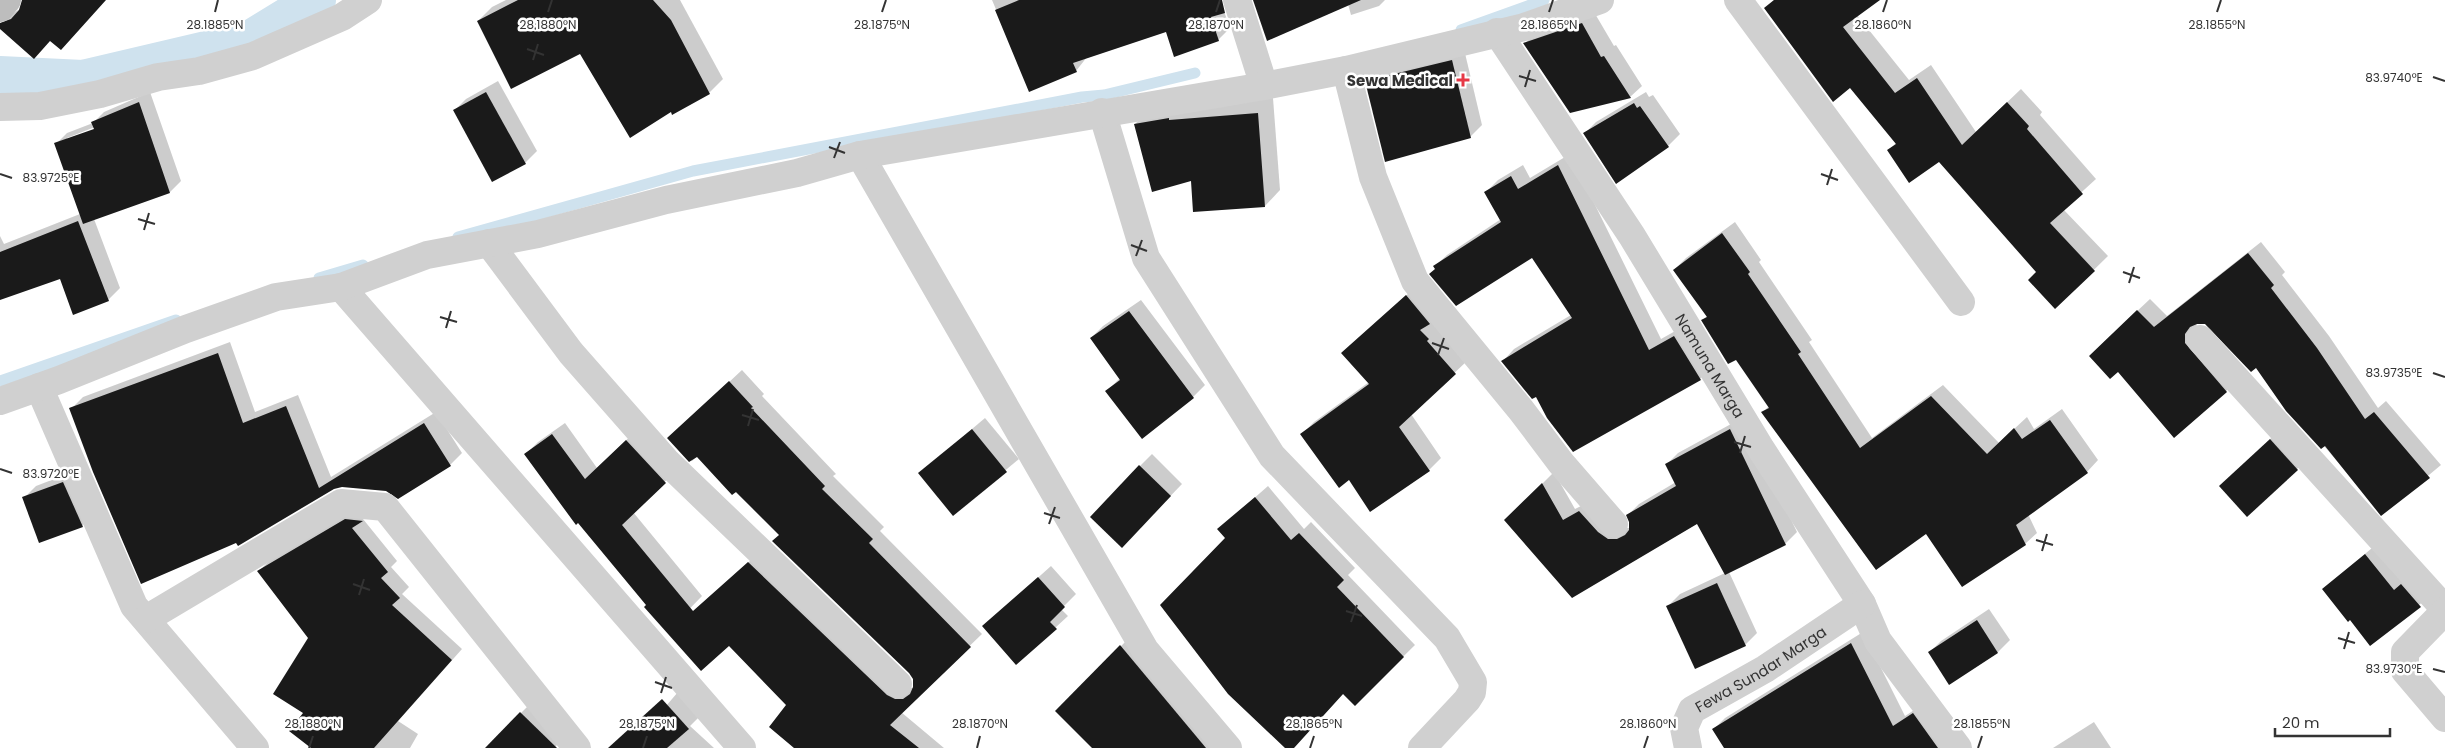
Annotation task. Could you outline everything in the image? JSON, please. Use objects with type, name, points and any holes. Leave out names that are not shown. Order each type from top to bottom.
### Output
[{"type":"street","points":[[0,8],[7,0]]},
{"type":"street","points":[[0,107],[40,106],[100,94],[158,77],[208,69],[253,56],[342,17],[368,0]]},
{"type":"street","points":[[1237,0],[1264,86]]},
{"type":"street","points":[[0,401],[186,329],[276,297],[341,287],[427,255],[538,234],[666,200],[797,173],[860,155],[1102,112],[1264,86],[1346,70],[1524,27],[1600,0]]},
{"type":"street","points":[[1738,0],[1961,302]]},
{"type":"street","name":"Namuna Marga","points":[[1497,32],[1632,236],[1761,448],[1862,604],[1878,642],[1958,748]]},
{"type":"street","points":[[1346,70],[1373,177],[1415,281],[1522,410],[1561,463],[1614,524]]},
{"type":"street","points":[[1102,112],[1146,258],[1272,456],[1447,638],[1473,682],[1472,692],[1467,700],[1422,748]]},
{"type":"street","points":[[860,155],[1145,650],[1228,748]]},
{"type":"street","points":[[489,243],[571,353],[666,460],[898,684]]},
{"type":"street","points":[[341,287],[742,748]]},
{"type":"street","points":[[2200,339],[2445,610],[2405,652],[2405,671],[2445,718]]},
{"type":"street","points":[[39,387],[134,606],[256,748]]},
{"type":"street","points":[[146,619],[341,503],[385,507],[577,748]]},
{"type":"street","name":"Fewa Sundar Marga","points":[[1688,748],[1684,728],[1692,710],[1765,669],[1862,604]]},
{"type":"building","points":[[22,0],[106,0],[61,50],[50,41],[34,59],[0,29],[0,23],[11,19],[19,10]]},
{"type":"building","points":[[518,0],[653,0],[671,20],[710,94],[672,115],[671,112],[630,138],[580,54],[511,89],[477,21]]},
{"type":"building","points":[[1019,0],[1222,0],[1225,13],[1211,17],[1219,41],[1174,57],[1166,32],[1073,63],[1077,72],[1029,92],[995,10]]},
{"type":"building","points":[[1253,0],[1361,0],[1267,41]]},
{"type":"building","points":[[1774,0],[1880,0],[1843,27],[1895,93],[1917,78],[1962,145],[2007,102],[2029,126],[2027,129],[2083,194],[2050,223],[2095,271],[2055,309],[2028,280],[2036,272],[1939,162],[1909,183],[1887,150],[1896,144],[1850,88],[1833,102],[1764,8]]},
{"type":"building","points":[[1582,23],[1601,57],[1604,56],[1631,98],[1570,113],[1523,43]]},
{"type":"building","points":[[1452,60],[1471,138],[1385,162],[1365,81]]},
{"type":"building","points":[[486,92],[526,164],[492,182],[453,110]]},
{"type":"building","points":[[139,102],[170,193],[83,224],[54,143],[94,129],[91,122]]},
{"type":"building","points":[[1634,103],[1637,108],[1640,106],[1669,147],[1616,184],[1583,133]]},
{"type":"building","points":[[1258,113],[1265,207],[1193,212],[1191,181],[1152,192],[1134,124],[1169,118],[1169,120]]},
{"type":"building","points":[[1558,165],[1649,350],[1674,336],[1701,380],[1573,452],[1547,418],[1536,397],[1532,399],[1501,361],[1572,318],[1532,258],[1456,306],[1429,274],[1435,269],[1433,266],[1501,222],[1484,192],[1511,176],[1518,189]]},
{"type":"building","points":[[78,221],[109,301],[73,315],[60,279],[0,300],[0,252]]},
{"type":"building","points":[[1722,233],[1750,272],[1748,274],[1801,352],[1798,354],[1860,448],[1931,396],[1987,454],[2014,428],[2022,439],[2050,420],[2088,473],[2016,525],[2026,545],[1962,587],[1926,534],[1876,570],[1761,412],[1769,408],[1736,360],[1728,364],[1701,320],[1707,317],[1673,270]]},
{"type":"building","points":[[2248,253],[2274,285],[2271,288],[2317,348],[2365,419],[2374,412],[2430,478],[2381,516],[2325,446],[2321,449],[2286,411],[2256,368],[2251,372],[2205,324],[2197,324],[2190,327],[2185,334],[2185,343],[2227,392],[2174,438],[2118,372],[2110,379],[2089,356],[2137,310],[2154,327]]},
{"type":"building","points":[[1406,295],[1430,324],[1420,330],[1429,339],[1427,341],[1456,374],[1399,427],[1430,471],[1370,512],[1349,480],[1339,488],[1300,434],[1369,384],[1341,353]]},
{"type":"building","points":[[1129,311],[1194,398],[1142,439],[1105,391],[1120,380],[1090,338]]},
{"type":"building","points":[[218,353],[243,423],[286,406],[319,488],[424,423],[451,466],[398,499],[386,491],[342,487],[334,489],[238,546],[236,543],[141,584],[93,472],[69,408]]},
{"type":"building","points":[[729,381],[753,407],[751,408],[825,486],[822,489],[873,539],[869,543],[971,647],[890,725],[919,748],[794,748],[769,727],[786,705],[729,646],[701,671],[644,607],[646,605],[578,523],[576,525],[524,454],[552,434],[585,479],[626,440],[666,483],[622,525],[693,611],[748,562],[887,695],[895,699],[903,699],[910,694],[913,687],[913,679],[909,673],[772,541],[779,535],[736,492],[732,495],[697,457],[689,462],[667,438]]},
{"type":"building","points":[[972,429],[1007,472],[953,516],[918,473]]},
{"type":"building","points":[[1730,429],[1786,545],[1725,575],[1697,524],[1572,598],[1504,520],[1542,483],[1563,520],[1579,511],[1598,532],[1608,539],[1617,539],[1625,535],[1629,530],[1629,522],[1626,515],[1676,486],[1665,464]]},
{"type":"building","points":[[2270,439],[2298,470],[2247,517],[2219,486]]},
{"type":"building","points":[[1139,465],[1171,496],[1122,548],[1090,517]]},
{"type":"building","points":[[63,482],[83,527],[39,543],[22,497]]},
{"type":"building","points":[[1255,497],[1291,540],[1299,533],[1344,580],[1337,587],[1404,657],[1355,706],[1343,694],[1294,748],[1285,748],[1228,694],[1160,605],[1225,538],[1217,529]]},
{"type":"building","points":[[345,519],[363,521],[352,528],[388,572],[381,578],[400,598],[392,605],[452,660],[374,748],[311,748],[289,731],[303,713],[273,694],[308,638],[257,571]]},
{"type":"building","points":[[2365,554],[2394,590],[2401,584],[2421,607],[2370,646],[2322,589]]},
{"type":"building","points":[[1038,577],[1065,607],[1050,622],[1057,629],[1016,665],[982,626]]},
{"type":"building","points":[[1717,583],[1746,646],[1695,669],[1666,606]]},
{"type":"building","points":[[1977,620],[1998,653],[1949,685],[1928,652]]},
{"type":"building","points":[[1851,643],[1893,726],[1913,713],[1938,748],[1724,748],[1712,729]]},
{"type":"building","points":[[1120,645],[1206,748],[1092,748],[1055,711]]},
{"type":"building","points":[[662,699],[689,729],[667,748],[608,748]]},
{"type":"building","points":[[520,712],[557,748],[485,748]]},
{"type":"waterway","points":[[0,76],[83,80],[249,41],[316,0]]},
{"type":"waterway","points":[[1461,30],[1544,0]]},
{"type":"waterway","points":[[458,237],[693,171],[1082,97],[1104,95],[1195,73]]},
{"type":"waterway","points":[[319,278],[363,265]]},
{"type":"waterway","points":[[0,381],[176,320]]},
{"type":"place","name":"Sewa Medical","points":[[1463,80]]}]
